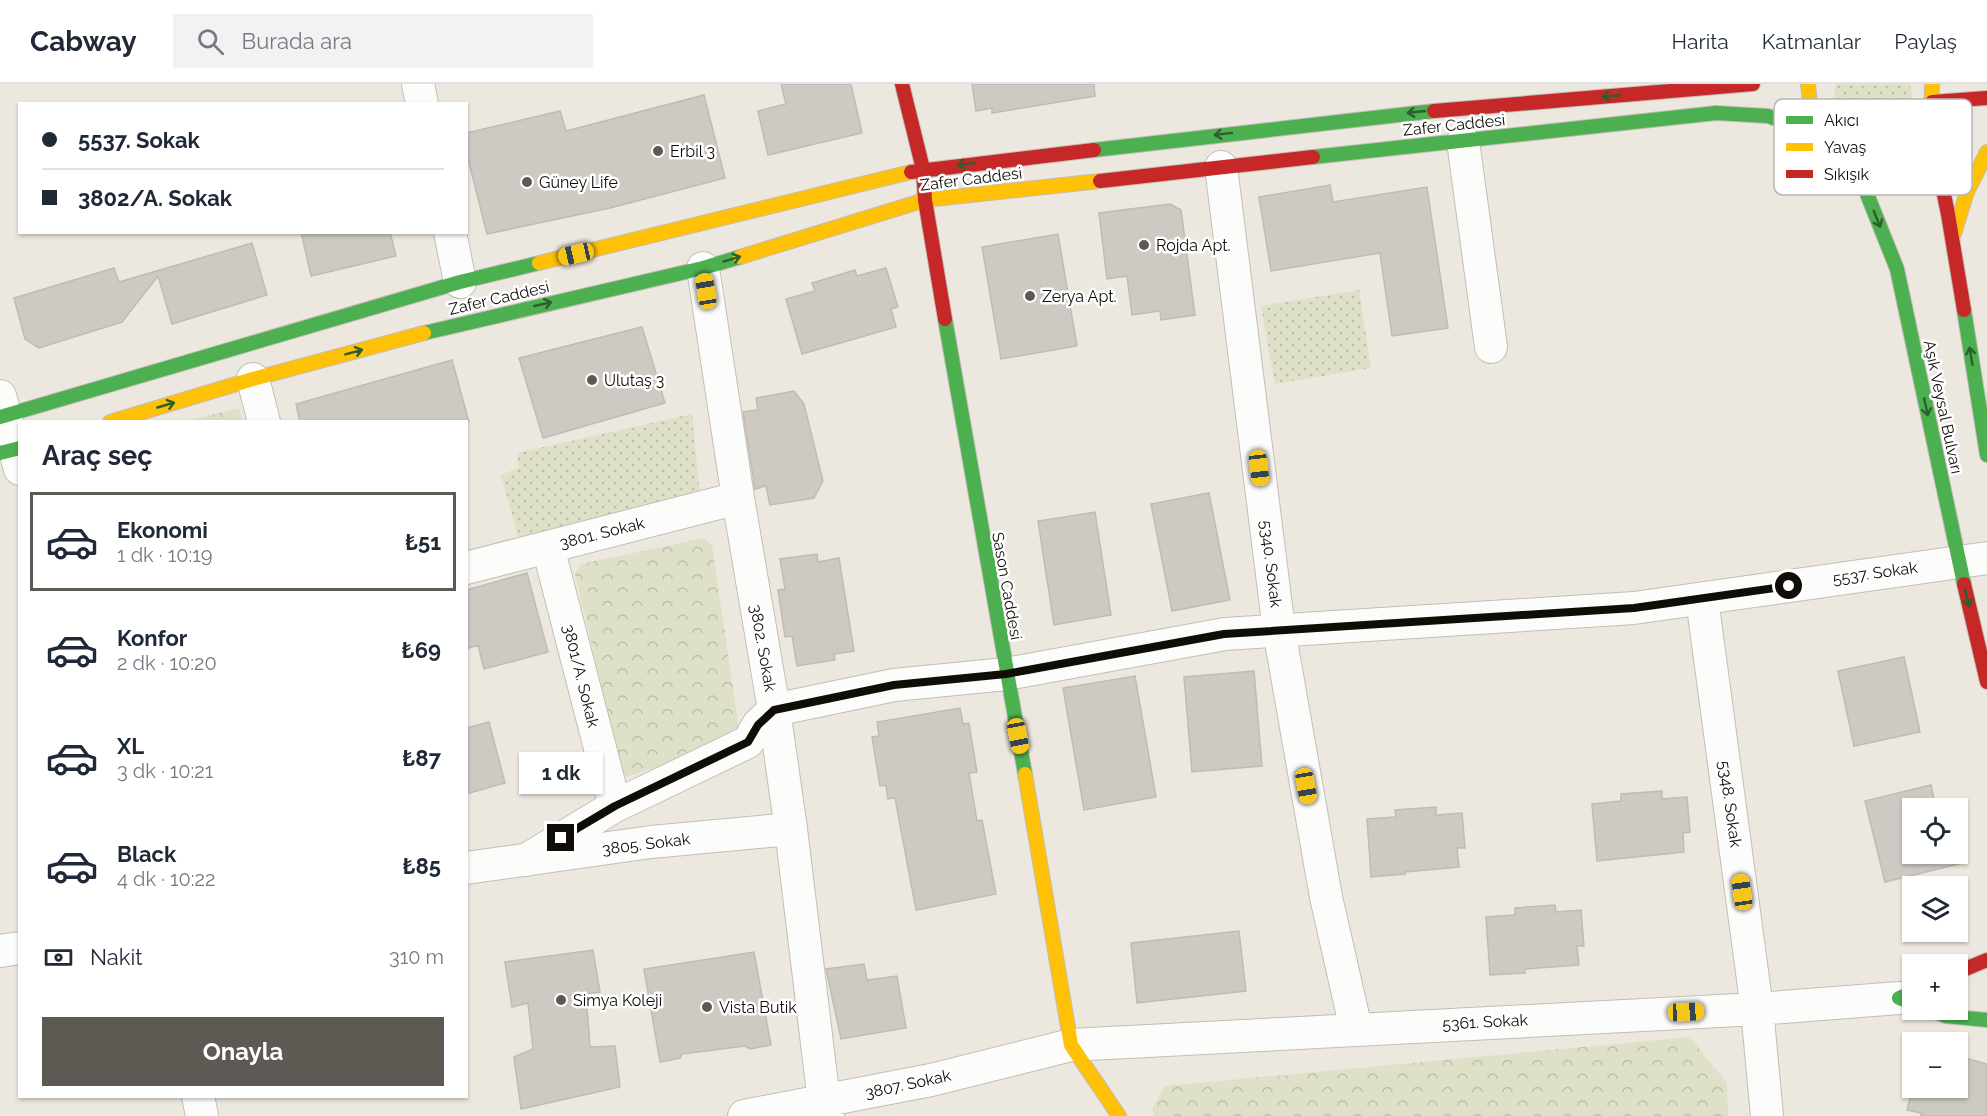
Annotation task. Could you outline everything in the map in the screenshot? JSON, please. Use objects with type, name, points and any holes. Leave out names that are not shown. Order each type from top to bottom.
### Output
[{"type":"main road","name":"Sason Caddesi","points":[[902,84],[923,168],[925,200],[1071,1045],[1119,1116]]},
{"type":"main road","points":[[1663,91],[1684,84]]},
{"type":"main road","points":[[2,410],[460,282],[923,168],[1422,112],[1753,84]]},
{"type":"main road","points":[[1807,99],[1808,84]]},
{"type":"main road","points":[[1972,99],[1987,98]]},
{"type":"main road","name":"Zafer Caddesi","points":[[117,420],[253,379],[452,325],[703,268],[925,200],[1716,113],[1774,118]]},
{"type":"main road","points":[[1972,177],[1987,152]]},
{"type":"main road","name":"Aşık Veysal Bulvarı","points":[[1867,195],[1897,269],[1973,559],[1987,682]]},
{"type":"main road","name":"Aşık Veysal Bulvarı","points":[[1943,195],[1987,455]]},
{"type":"main road","points":[[1952,241],[1964,195]]},
{"type":"main road","points":[[1968,968],[1987,960]]},
{"type":"main road","points":[[1968,1018],[1987,1020]]},
{"type":"street","points":[[418,84],[422,102]]},
{"type":"street","points":[[1463,141],[1491,347]]},
{"type":"street","name":"5340. Sokak","points":[[1221,167],[1279,630],[1326,897],[1356,1029]]},
{"type":"street","points":[[450,234],[460,282]]},
{"type":"street","name":"3802. Sokak","points":[[703,268],[738,498],[774,710],[826,1108]]},
{"type":"street","points":[[253,379],[263,420]]},
{"type":"street","points":[[2,410],[13,455]]},
{"type":"street","name":"3801. Sokak","points":[[468,567],[738,498]]},
{"type":"street","name":"3801/A. Sokak","points":[[548,547],[615,806]]},
{"type":"street","name":"5537. Sokak","points":[[774,710],[894,685],[1006,674],[1224,634],[1634,608],[1973,559]]},
{"type":"street","name":"5348. Sokak","points":[[1702,598],[1757,1009],[1767,1116]]},
{"type":"street","points":[[526,860],[615,806],[748,742],[758,725],[774,710]]},
{"type":"street","name":"3805. Sokak","points":[[468,868],[651,842],[790,829]]},
{"type":"street","points":[[0,951],[18,948]]},
{"type":"street","name":"5361. Sokak","points":[[1071,1045],[1757,1009],[1902,998]]},
{"type":"street","name":"3807. Sokak","points":[[744,1116],[826,1108],[1071,1045]]},
{"type":"street","points":[[198,1098],[202,1116]]},
{"type":"green space","points":[[1836,84],[1910,84],[1911,99],[1835,99]]},
{"type":"green space","points":[[1359,290],[1371,368],[1275,384],[1261,306]]},
{"type":"green space","points":[[239,408],[243,420],[190,420]]},
{"type":"green space","points":[[692,414],[700,496],[519,540],[501,475],[518,468],[517,453]]},
{"type":"green space","points":[[704,538],[712,545],[740,736],[734,741],[627,777],[622,773],[575,574],[581,564]]},
{"type":"green space","points":[[1690,1037],[1727,1083],[1728,1116],[1155,1116],[1152,1109],[1165,1086]]},
{"type":"building","points":[[781,84],[851,84],[862,133],[768,155],[758,111],[786,104]]},
{"type":"building","points":[[972,84],[1094,84],[1095,96],[992,113],[992,108],[976,111]]},
{"type":"building","points":[[704,95],[725,178],[610,208],[487,234],[468,159],[468,133],[560,111],[566,131]]},
{"type":"building","points":[[1330,185],[1333,202],[1427,187],[1448,328],[1392,336],[1380,253],[1271,271],[1259,197]]},
{"type":"building","name":"Rojda Apt.","points":[[1170,204],[1181,210],[1195,315],[1161,320],[1160,311],[1132,315],[1127,276],[1107,279],[1099,213]]},
{"type":"building","points":[[301,234],[390,234],[396,256],[311,276]]},
{"type":"building","name":"Zerya Apt.","points":[[1058,234],[1077,346],[1001,359],[982,247]]},
{"type":"building","points":[[252,243],[267,295],[172,324],[158,276],[122,322],[39,348],[25,339],[14,298],[114,268],[119,282]]},
{"type":"building","points":[[886,268],[898,307],[891,309],[896,327],[802,354],[786,299],[815,291],[812,283],[855,270],[857,276]]},
{"type":"building","name":"Ulutaş 3","points":[[642,327],[665,403],[543,438],[519,358]]},
{"type":"building","points":[[452,360],[469,422],[468,420],[300,420],[296,404]]},
{"type":"building","points":[[794,391],[804,404],[823,481],[814,498],[770,505],[766,486],[755,489],[743,412],[758,410],[756,398]]},
{"type":"building","points":[[1209,493],[1230,600],[1172,611],[1151,504]]},
{"type":"building","points":[[1095,512],[1111,615],[1054,625],[1038,521]]},
{"type":"building","points":[[817,554],[818,562],[839,558],[854,651],[834,654],[835,660],[797,666],[792,636],[785,637],[778,590],[785,589],[780,559]]},
{"type":"building","points":[[527,573],[548,652],[484,669],[478,645],[468,648],[468,589]]},
{"type":"building","points":[[1904,657],[1920,732],[1854,746],[1838,671]]},
{"type":"building","points":[[1254,671],[1262,766],[1192,772],[1184,677]]},
{"type":"building","points":[[1135,676],[1156,797],[1084,810],[1063,688]]},
{"type":"building","points":[[960,708],[963,724],[969,723],[977,772],[969,773],[977,821],[982,820],[996,894],[916,910],[895,798],[888,799],[886,785],[880,786],[872,737],[879,736],[877,722]]},
{"type":"building","points":[[489,722],[505,783],[468,793],[468,727]]},
{"type":"building","points":[[1931,785],[1934,798],[1902,798],[1902,864],[1959,864],[1902,876],[1885,882],[1865,801]]},
{"type":"building","points":[[1662,791],[1662,799],[1687,797],[1690,832],[1683,833],[1684,852],[1597,861],[1592,804],[1621,801],[1621,794]]},
{"type":"building","points":[[1436,807],[1436,815],[1462,813],[1465,848],[1457,848],[1459,867],[1371,877],[1367,819],[1396,817],[1395,810]]},
{"type":"building","points":[[1555,905],[1556,912],[1581,910],[1584,946],[1577,946],[1579,965],[1525,969],[1525,973],[1490,975],[1486,917],[1515,915],[1515,908]]},
{"type":"building","points":[[1239,931],[1246,991],[1137,1003],[1131,943]]},
{"type":"building","points":[[593,950],[600,992],[586,994],[590,1047],[615,1046],[620,1087],[521,1109],[514,1057],[533,1049],[528,1003],[512,1007],[505,962]]},
{"type":"building","name":"Vista Butik","points":[[754,952],[771,1045],[750,1049],[745,1046],[682,1054],[680,1058],[660,1062],[644,969]]},
{"type":"building","points":[[864,964],[867,980],[897,976],[906,1028],[841,1039],[826,969]]},
{"type":"building","points":[[1968,1059],[1987,1064],[1987,1116],[1921,1116],[1921,1113],[1907,1110],[1910,1098],[1968,1098]]},
{"type":"traffic: fast","points":[[1094,150],[1434,111]]},
{"type":"traffic: fast","points":[[1313,157],[1716,113],[1774,118]]},
{"type":"traffic: fast","points":[[1867,195],[1897,269],[1964,584]]},
{"type":"traffic: fast","points":[[424,333],[703,268],[740,257]]},
{"type":"traffic: fast","points":[[0,417],[460,282],[539,263]]},
{"type":"traffic: fast","points":[[1964,310],[1987,455]]},
{"type":"traffic: fast","points":[[945,319],[1025,774]]},
{"type":"traffic: fast","points":[[0,453],[18,448]]},
{"type":"traffic: fast","points":[[1902,997],[1899,998],[1902,999]]},
{"type":"traffic: fast","points":[[1968,1018],[1987,1020]]},
{"type":"traffic: slow","points":[[1808,84],[1810,99]]},
{"type":"traffic: slow","points":[[1931,99],[1932,84]]},
{"type":"traffic: slow","points":[[1972,182],[1987,152]]},
{"type":"traffic: slow","points":[[539,263],[911,172]]},
{"type":"traffic: slow","points":[[740,257],[925,200],[1100,181]]},
{"type":"traffic: slow","points":[[1954,234],[1966,195]]},
{"type":"traffic: slow","points":[[117,420],[253,379],[424,333]]},
{"type":"traffic: slow","points":[[1025,774],[1071,1045],[1119,1116]]},
{"type":"traffic: jam","points":[[902,84],[923,169],[925,200],[945,319]]},
{"type":"traffic: jam","points":[[1434,111],[1753,84]]},
{"type":"traffic: jam","points":[[1972,99],[1987,98]]},
{"type":"traffic: jam","points":[[911,172],[1094,150]]},
{"type":"traffic: jam","points":[[1100,181],[1313,157]]},
{"type":"traffic: jam","points":[[1944,195],[1964,310]]},
{"type":"traffic: jam","points":[[1964,584],[1987,682]]},
{"type":"traffic: jam","points":[[1968,968],[1987,960]]},
{"type":"place","name":"Erbil 3","points":[[658,151]]},
{"type":"place","name":"Güney Life","points":[[527,182]]},
{"type":"place","name":"Rojda Apt.","points":[[1144,245]]},
{"type":"place","name":"Zerya Apt.","points":[[1030,296]]},
{"type":"place","name":"Ulutaş 3","points":[[592,380]]},
{"type":"place","name":"Simya Koleji","points":[[561,1000]]},
{"type":"place","name":"Vista Butik","points":[[707,1007]]},
{"type":"route","points":[[561,838],[615,806],[748,742],[758,725],[774,710],[894,685],[1006,674],[1224,634],[1634,608],[1789,586]]}]
